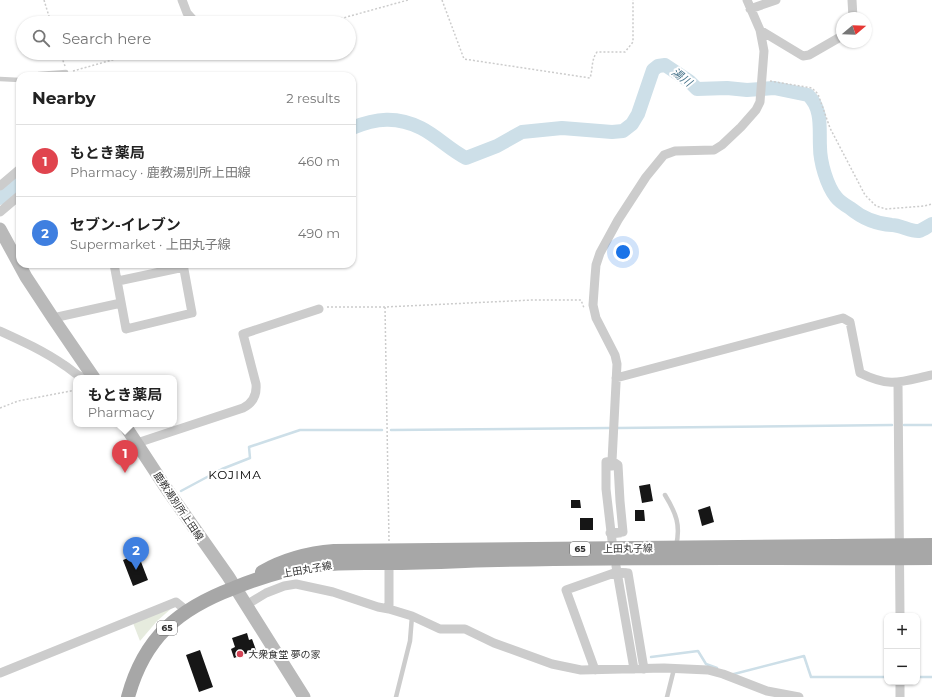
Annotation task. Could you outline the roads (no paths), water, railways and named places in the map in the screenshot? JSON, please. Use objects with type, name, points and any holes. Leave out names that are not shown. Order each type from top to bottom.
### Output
[{"type":"main road","points":[[0,229],[16,259]]},
{"type":"main road","points":[[21,268],[92,375]]},
{"type":"main road","name":"鹿教湯別所上田線","points":[[126,427],[235,587],[304,697]]},
{"type":"main road","name":"上田丸子線","points":[[128,697],[137,668],[148,649],[164,630],[187,611],[235,587],[274,565],[300,556],[329,551],[389,557],[615,560],[899,552],[932,545]]},
{"type":"main road","name":"上田丸子線","points":[[615,560],[676,547],[899,552],[932,558]]},
{"type":"street","points":[[182,0],[190,16]]},
{"type":"street","points":[[612,462],[616,378],[615,354],[596,318],[593,305],[596,265],[600,253],[618,220],[646,178],[664,155],[675,151],[714,150],[722,145],[741,127],[756,110],[760,102],[764,51],[760,30],[747,0]]},
{"type":"street","points":[[750,9],[776,0]]},
{"type":"street","points":[[852,0],[853,12]]},
{"type":"street","points":[[760,30],[804,56],[809,55],[836,39]]},
{"type":"street","points":[[0,186],[16,172]]},
{"type":"street","points":[[0,212],[16,198]]},
{"type":"street","points":[[115,268],[126,329],[192,313],[184,268]]},
{"type":"street","points":[[118,281],[172,268]]},
{"type":"street","points":[[53,318],[121,302]]},
{"type":"street","points":[[137,443],[249,405],[253,400],[256,391],[256,384],[243,334],[319,309]]},
{"type":"street","points":[[616,378],[843,318],[850,322],[860,373],[886,383],[898,383],[932,375]]},
{"type":"street","points":[[0,331],[33,347],[65,365],[79,375]]},
{"type":"street","points":[[898,383],[900,613]]},
{"type":"street","points":[[613,531],[623,532],[618,465],[612,462],[606,462],[606,489],[613,531],[615,560],[628,572],[639,669]]},
{"type":"street","points":[[389,557],[389,609]]},
{"type":"street","points":[[595,670],[566,590],[615,560]]},
{"type":"street","points":[[624,582],[639,669]]},
{"type":"street","points":[[246,605],[266,593],[284,586],[296,584],[332,592],[412,616],[440,629],[465,629],[494,643],[552,664],[581,670],[708,670],[723,674],[767,691],[799,697]]},
{"type":"street","points":[[0,673],[176,602],[187,611]]},
{"type":"street","points":[[900,685],[900,697]]},
{"type":"lane","points":[[0,79],[16,80]]},
{"type":"lane","points":[[665,495],[674,509],[678,524],[679,534],[676,547]]},
{"type":"lane","points":[[396,697],[410,641],[412,616]]},
{"type":"lane","points":[[667,697],[674,669]]},
{"type":"waterway","name":"湯川","points":[[356,127],[378,120],[395,120],[412,124],[427,131],[466,158],[497,146],[522,132],[562,128],[612,132],[623,131],[632,124],[638,114],[653,70],[658,66],[665,65],[689,81],[697,89],[727,88],[747,90],[774,88],[808,95],[816,106],[818,113],[821,160],[830,187],[837,198],[842,203],[870,220],[916,231],[919,231],[932,224]]},
{"type":"waterway","name":"湯川","points":[[0,198],[16,184]]},
{"type":"waterway","points":[[618,428],[892,425]]},
{"type":"waterway","points":[[904,425],[932,425]]},
{"type":"waterway","points":[[391,430],[609,428]]},
{"type":"waterway","points":[[181,491],[222,469],[250,458],[249,447],[300,430],[382,430]]},
{"type":"waterway","points":[[651,657],[698,651],[706,664],[717,668]]},
{"type":"waterway","points":[[733,674],[804,656],[811,677],[884,677]]},
{"type":"waterway","points":[[920,677],[932,677]]},
{"type":"tunnel","points":[[616,529],[624,582]]},
{"type":"place","name":"もとき薬局","points":[[125,473]]},
{"type":"place","name":"セブン-イレブン","points":[[136,570]]},
{"type":"place","name":"大衆食堂 夢の家","points":[[240,654]]},
{"type":"district","name":"KOJIMA","points":[[235,475]]}]
